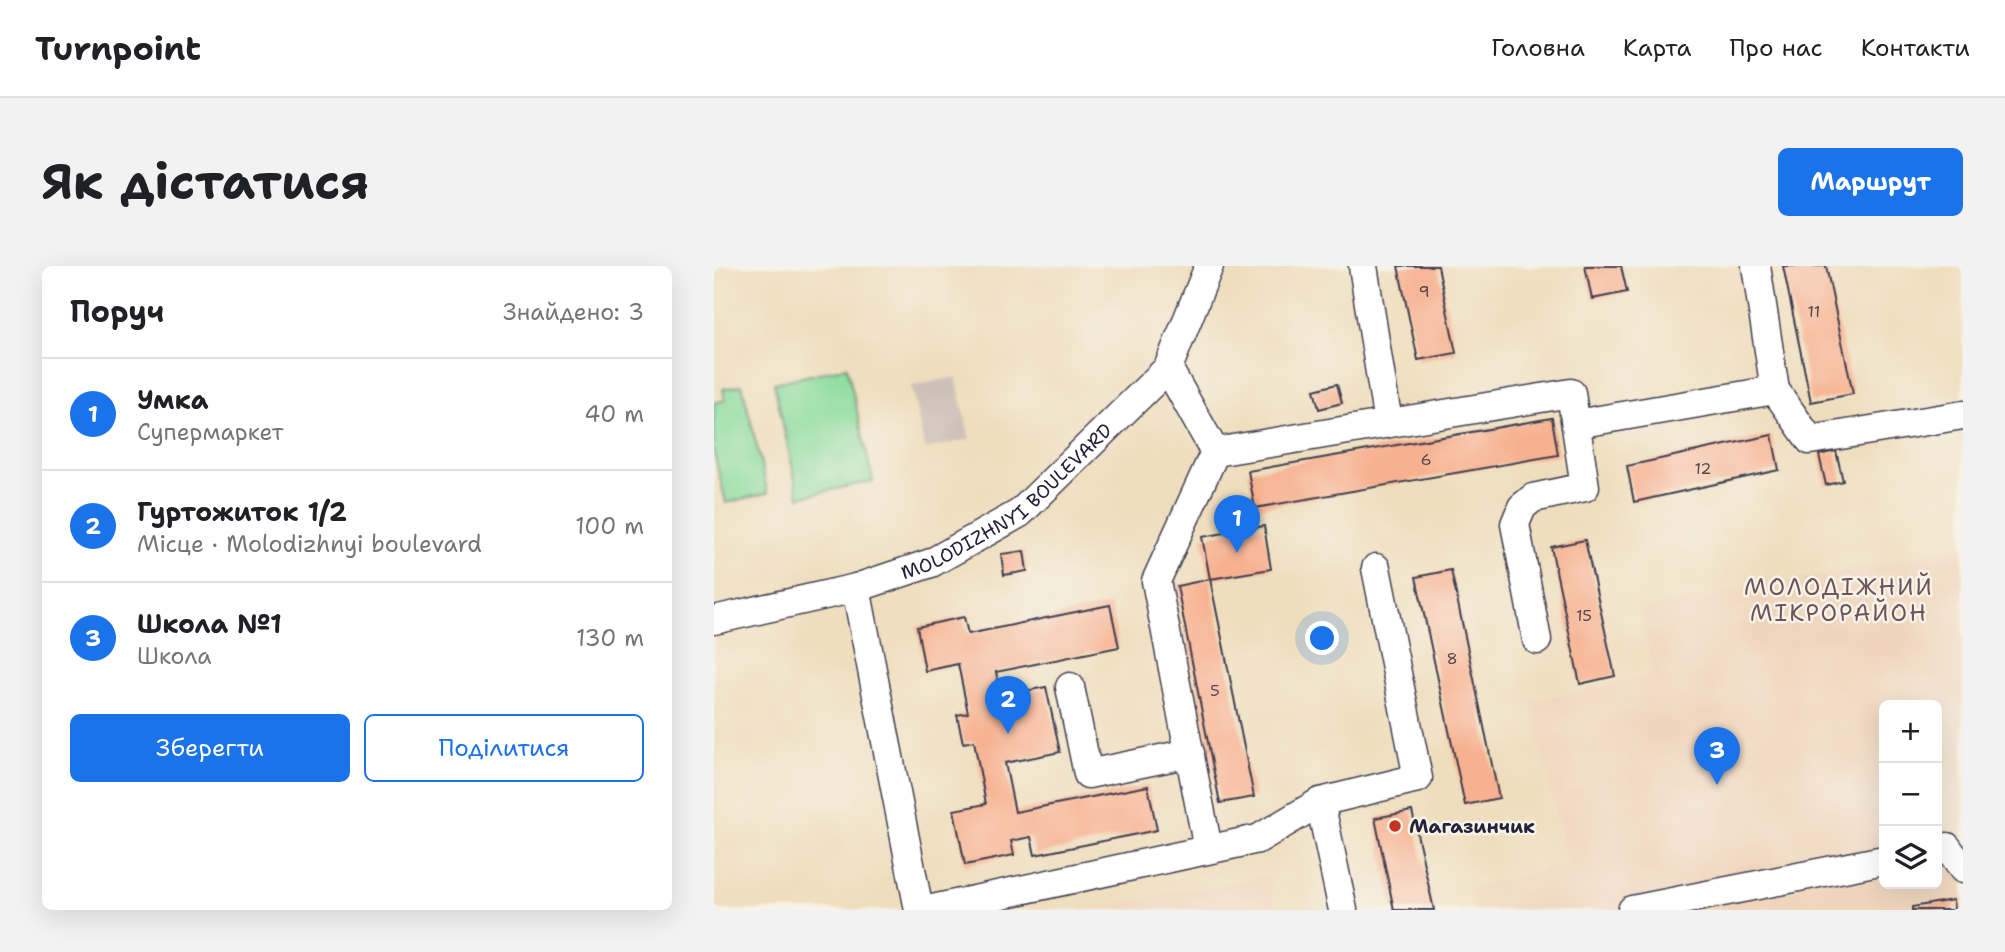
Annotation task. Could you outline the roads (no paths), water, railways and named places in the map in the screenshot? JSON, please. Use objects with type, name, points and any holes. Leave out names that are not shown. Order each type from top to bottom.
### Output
[{"type":"street","name":"MOLODIZHNYI BOULEVARD","points":[[714,620],[856,588],[930,563],[1020,513],[1168,368],[1209,266]]},
{"type":"street","points":[[1363,266],[1388,424]]},
{"type":"street","points":[[1756,266],[1775,390],[1810,440],[1963,415]]},
{"type":"street","points":[[1168,368],[1215,452]]},
{"type":"street","points":[[1576,424],[1775,390]]},
{"type":"street","points":[[1215,452],[1571,393],[1585,487],[1533,498],[1522,507],[1515,524],[1537,640]]},
{"type":"street","points":[[1208,849],[1156,581],[1215,452]]},
{"type":"street","points":[[928,910],[1258,839],[1320,802],[1418,778],[1376,568]]},
{"type":"street","points":[[856,588],[919,910]]},
{"type":"street","points":[[1070,687],[1088,774],[1190,752]]},
{"type":"street","points":[[1320,802],[1343,910]]},
{"type":"street","points":[[1942,848],[1947,847],[1963,869]]},
{"type":"street","points":[[1632,910],[1879,861]]},
{"type":"place","name":"Умка","points":[[1237,553]]},
{"type":"place","name":"Гуртожиток 1/2","points":[[1008,734]]},
{"type":"place","name":"Школа №1","points":[[1717,785]]},
{"type":"place","name":"Магазинчик","points":[[1395,826]]},
{"type":"district","name":"МОЛОДІЖНИЙ МІКРОРАЙОН","points":[[1839,600]]}]
